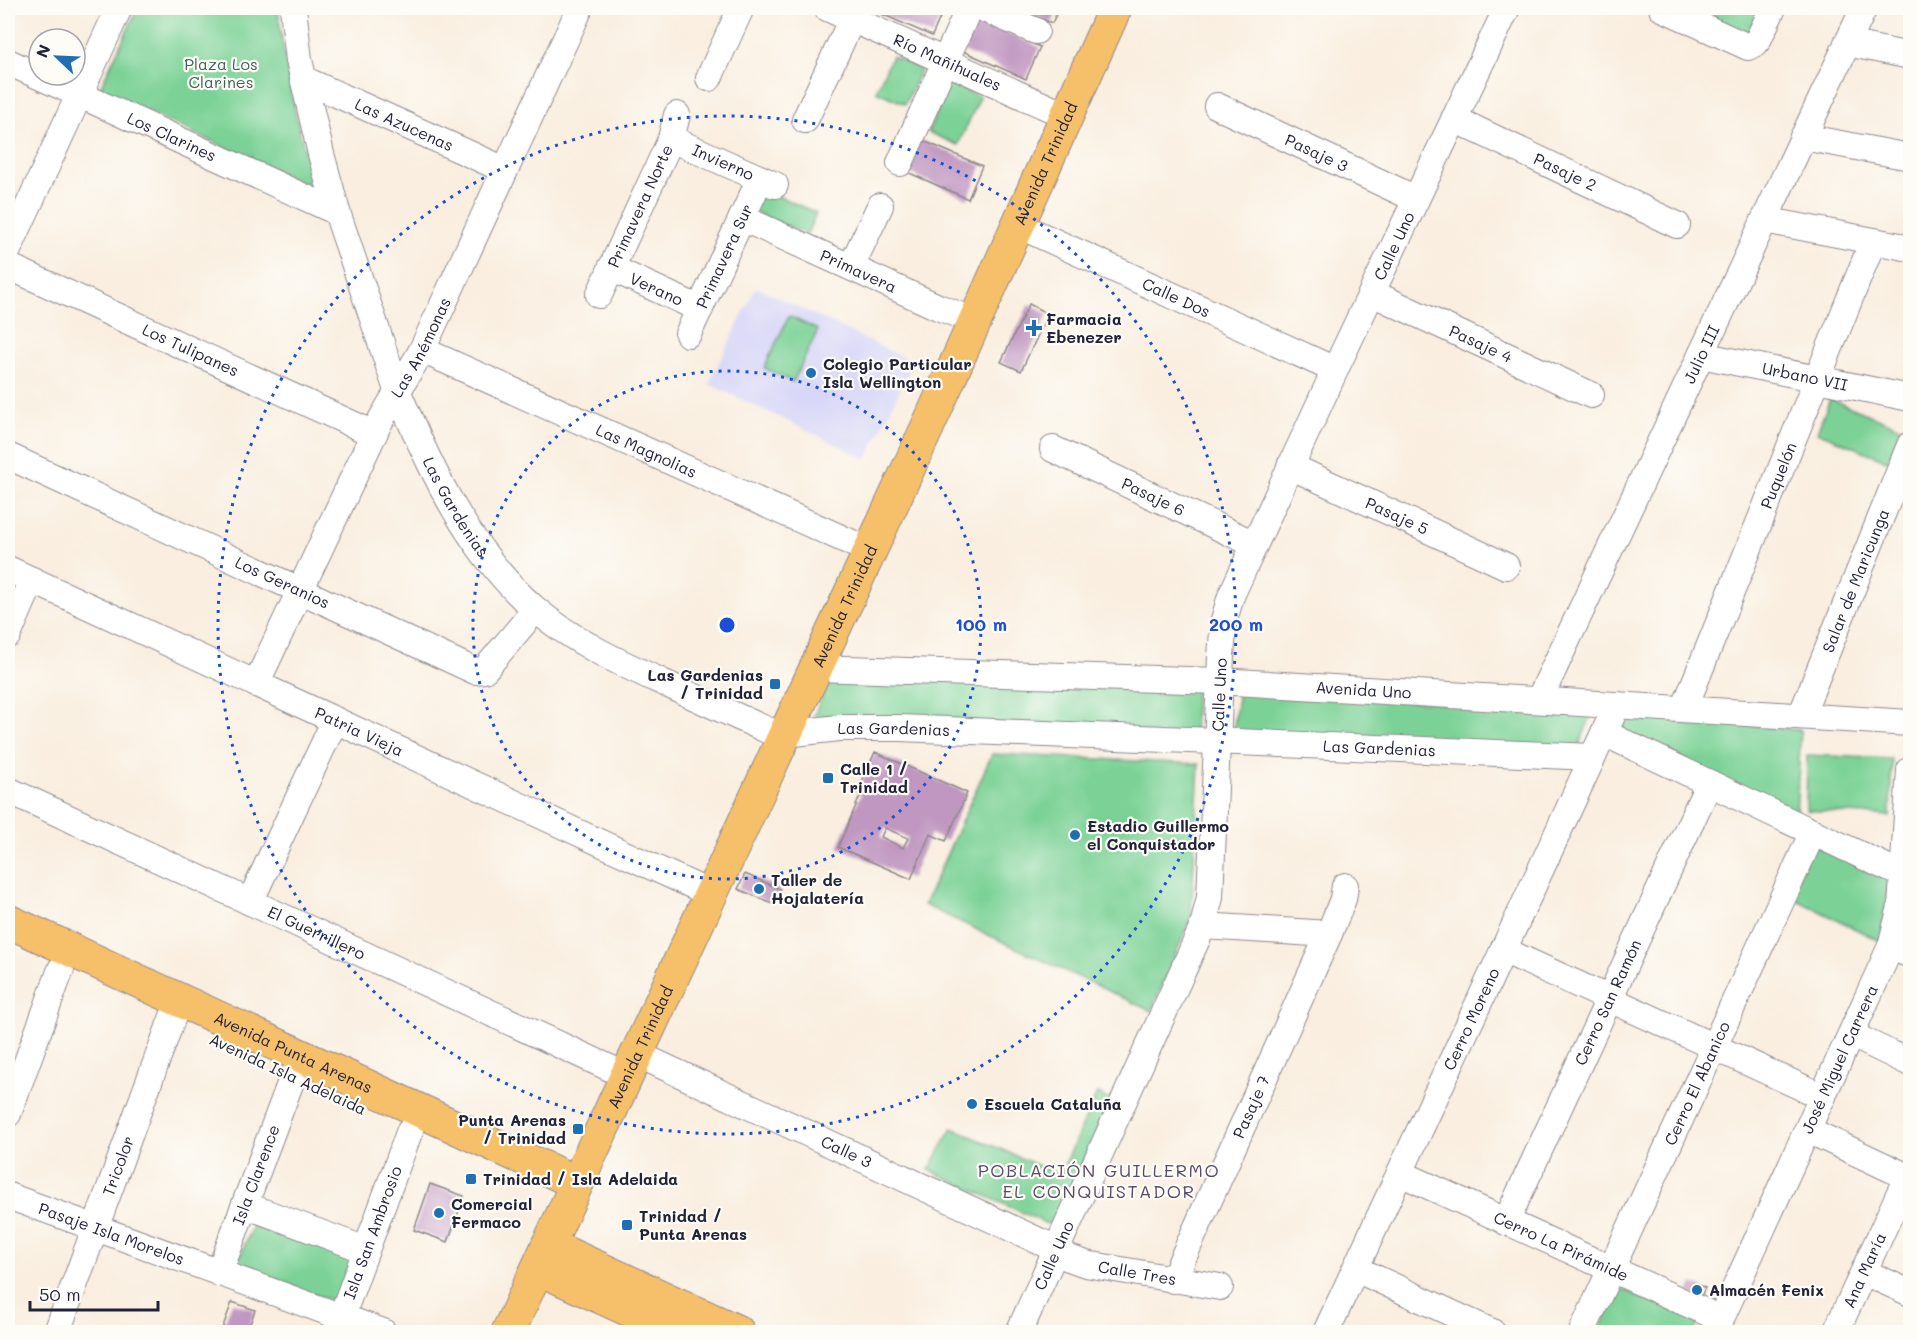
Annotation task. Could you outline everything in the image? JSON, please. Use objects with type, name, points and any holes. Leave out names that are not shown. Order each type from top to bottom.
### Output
[{"type":"main road","name":"Avenida Trinidad","points":[[508,1332],[870,551],[1115,8]]},
{"type":"main road","name":"Avenida Punta Arenas","points":[[8,921],[175,1010],[572,1193]]},
{"type":"main road","name":"Avenida Isla Adelaida","points":[[8,945],[61,969],[175,1010],[293,1076],[410,1130],[572,1193]]},
{"type":"main road","points":[[543,1257],[677,1332]]},
{"type":"main road","points":[[543,1257],[738,1332]]},
{"type":"street","points":[[8,250],[119,8]]},
{"type":"street","name":"Las Gardenias","points":[[293,8],[303,79],[337,212],[396,390],[422,448],[458,513],[492,564],[535,610],[580,641],[618,662],[767,730],[785,734],[810,730],[868,728],[1593,757]]},
{"type":"street","name":"Las Anémonas","points":[[256,684],[374,434],[396,390],[420,354],[578,8]]},
{"type":"street","points":[[709,78],[741,8]]},
{"type":"street","name":"Río Mañihuales","points":[[827,8],[854,13],[945,61],[1067,116]]},
{"type":"street","points":[[900,163],[969,8]]},
{"type":"street","points":[[982,8],[1036,31]]},
{"type":"street","name":"Calle Uno","points":[[1019,1332],[1203,926],[1210,897],[1219,681],[1222,633],[1227,608],[1290,466],[1507,8]]},
{"type":"street","points":[[1662,8],[1748,47],[1758,40],[1773,8]]},
{"type":"street","name":"Julio III","points":[[1539,700],[1864,8]]},
{"type":"street","points":[[805,120],[854,13]]},
{"type":"street","points":[[1847,43],[1911,56]]},
{"type":"street","name":"Los Clarines","points":[[8,62],[337,212]]},
{"type":"street","name":"Las Azucenas","points":[[303,79],[505,170]]},
{"type":"street","name":"Pasaje 3","points":[[1217,106],[1416,199]]},
{"type":"street","name":"Pasaje 2","points":[[1454,119],[1677,225]]},
{"type":"street","name":"Invierno","points":[[674,127],[768,182]]},
{"type":"street","name":"Primavera Norte","points":[[598,295],[674,127]]},
{"type":"street","points":[[1803,137],[1911,157]]},
{"type":"street","name":"Primavera Sur","points":[[688,334],[742,218],[768,182]]},
{"type":"street","points":[[851,267],[880,206]]},
{"type":"street","name":"Primavera","points":[[742,218],[938,307],[975,321]]},
{"type":"street","points":[[1764,220],[1911,248]]},
{"type":"street","name":"Calle Dos","points":[[1018,225],[1335,370]]},
{"type":"street","name":"Puquelón","points":[[1684,709],[1873,241]]},
{"type":"street","name":"Los Tulipanes","points":[[8,266],[374,434]]},
{"type":"street","name":"Verano","points":[[611,268],[700,309]]},
{"type":"street","name":"Pasaje 4","points":[[1371,293],[1591,395]]},
{"type":"street","points":[[382,347],[402,356],[420,354]]},
{"type":"street","name":"Las Magnolias","points":[[420,354],[870,551]]},
{"type":"street","name":"Urbano VII","points":[[1701,356],[1911,398]]},
{"type":"street","name":"Salar de Maricunga","points":[[1801,716],[1911,445]]},
{"type":"street","name":"Pasaje 6","points":[[1053,449],[1254,544]]},
{"type":"street","name":"Los Geranios","points":[[8,456],[475,671],[484,670],[487,667],[535,610]]},
{"type":"street","name":"Pasaje 5","points":[[1290,466],[1506,566]]},
{"type":"street","name":"Patria Vieja","points":[[8,569],[711,894]]},
{"type":"street","points":[[8,635],[32,580]]},
{"type":"street","name":"Avenida Uno","points":[[815,669],[1219,681],[1911,723]]},
{"type":"street","name":"Cerro Moreno","points":[[1326,1332],[1617,705]]},
{"type":"street","points":[[250,902],[335,720]]},
{"type":"street","points":[[1604,733],[1888,868],[1907,874]]},
{"type":"street","name":"José Miguel Carrera","points":[[1718,1326],[1852,1035],[1901,950],[1901,907],[1907,874],[1911,770]]},
{"type":"street","name":"Cerro San Ramón","points":[[1506,1222],[1709,783]]},
{"type":"street","name":"El Guerrillero","points":[[8,790],[250,902],[632,1065]]},
{"type":"street","name":"Cerro El Abanico","points":[[1582,1332],[1813,832]]},
{"type":"street","name":"Pasaje 7","points":[[1173,1280],[1329,934],[1343,899],[1345,886]]},
{"type":"street","points":[[1203,926],[1329,934]]},
{"type":"street","points":[[1503,951],[1823,1097]]},
{"type":"street","points":[[8,1114],[61,969]]},
{"type":"street","name":"Tricolor","points":[[57,1332],[175,1010]]},
{"type":"street","points":[[1852,1035],[1911,1063]]},
{"type":"street","name":"Calle 3","points":[[632,1065],[1057,1249]]},
{"type":"street","name":"Isla Clarence","points":[[219,1273],[293,1076]]},
{"type":"street","name":"Isla San Ambrosio","points":[[338,1325],[410,1130]]},
{"type":"street","points":[[1808,1130],[1909,1178]]},
{"type":"street","name":"Cerro La Pirámide","points":[[1400,1173],[1611,1269],[1718,1326]]},
{"type":"street","name":"Ana María","points":[[1836,1332],[1909,1178]]},
{"type":"street","name":"Pasaje Isla Morelos","points":[[8,1196],[219,1273],[338,1325],[383,1332]]},
{"type":"street","points":[[245,1205],[366,1250]]},
{"type":"street","name":"Calle Tres","points":[[1057,1249],[1069,1258],[1086,1264],[1220,1287]]},
{"type":"street","points":[[1356,1269],[1457,1325],[1492,1332]]},
{"type":"street","points":[[1864,1272],[1911,1293]]},
{"type":"shaded area","name":"Colegio Particular Isla Wellington","points":[[756,287],[913,362],[867,459],[709,384]]},
{"type":"green space","name":"Plaza Los Clarines","points":[[138,8],[278,8],[291,92],[311,176],[308,183],[301,182],[99,90]]},
{"type":"green space","points":[[1670,8],[1760,8],[1745,41]]},
{"type":"green space","points":[[892,56],[921,69],[905,104],[876,91]]},
{"type":"green space","points":[[950,83],[980,97],[958,145],[928,132]]},
{"type":"green space","points":[[760,188],[816,213],[807,234],[750,210]]},
{"type":"green space","points":[[789,316],[818,330],[793,382],[764,368]]},
{"type":"green space","points":[[1830,399],[1902,428],[1888,461],[1817,432]]},
{"type":"green space","points":[[831,677],[1196,687],[1194,735],[814,715]]},
{"type":"green space","points":[[1239,689],[1592,713],[1577,751],[1233,734]]},
{"type":"green space","points":[[1628,714],[1801,730],[1796,814],[1621,733]]},
{"type":"green space","name":"Estadio Guillermo el Conquistador","points":[[992,754],[1199,764],[1191,918],[1151,1011],[924,905]]},
{"type":"green space","points":[[1807,755],[1892,759],[1890,816],[1806,810]]},
{"type":"green space","points":[[1813,845],[1890,877],[1880,941],[1789,896]]},
{"type":"green space","points":[[1097,1093],[1112,1102],[1056,1219],[1047,1224],[929,1170],[952,1128],[1060,1175]]},
{"type":"green space","points":[[254,1222],[354,1260],[337,1303],[237,1265]]},
{"type":"green space","points":[[1619,1288],[1699,1321],[1694,1332],[1598,1332]]},
{"type":"building","points":[[868,8],[944,8],[932,36]]},
{"type":"building","points":[[1015,8],[1059,8],[1052,23]]},
{"type":"building","points":[[977,19],[1040,47],[1026,79],[963,51]]},
{"type":"building","points":[[919,139],[982,166],[968,199],[905,171]]},
{"type":"building","points":[[1029,304],[1048,314],[1021,371],[1001,362]]},
{"type":"building","points":[[875,752],[967,793],[946,841],[930,834],[911,879],[838,847],[861,794],[857,793]],"holes":[[[885,828],[908,838],[903,848],[881,837]]]},
{"type":"building","name":"Taller de Hojalatería","points":[[745,874],[780,889],[774,904],[738,889]]},
{"type":"building","name":"Comercial Fermaco","points":[[430,1184],[464,1196],[448,1242],[414,1230]]},
{"type":"building","name":"Almacén Fenix","points":[[1693,1283],[1705,1288],[1700,1298],[1689,1293]]},
{"type":"building","points":[[232,1302],[255,1310],[247,1332],[221,1332]]},
{"type":"place","name":"Farmacia Ebenezer","points":[[1034,328]]},
{"type":"place","name":"Colegio Particular Isla Wellington","points":[[811,373]]},
{"type":"place","name":"Las Gardenias / Trinidad","points":[[775,684]]},
{"type":"place","name":"Calle 1 / Trinidad","points":[[828,778]]},
{"type":"place","name":"Estadio Guillermo el Conquistador","points":[[1075,835]]},
{"type":"place","name":"Taller de Hojalatería","points":[[759,889]]},
{"type":"place","name":"Escuela Cataluña","points":[[972,1104]]},
{"type":"place","name":"Punta Arenas / Trinidad","points":[[578,1129]]},
{"type":"place","name":"Trinidad / Isla Adelaida","points":[[471,1179]]},
{"type":"place","name":"Comercial Fermaco","points":[[439,1213]]},
{"type":"place","name":"Trinidad / Punta Arenas","points":[[627,1225]]},
{"type":"place","name":"Almacén Fenix","points":[[1697,1290]]},
{"type":"district","name":"POBLACIÓN GUILLERMO EL CONQUISTADOR","points":[[1099,1181]]}]
